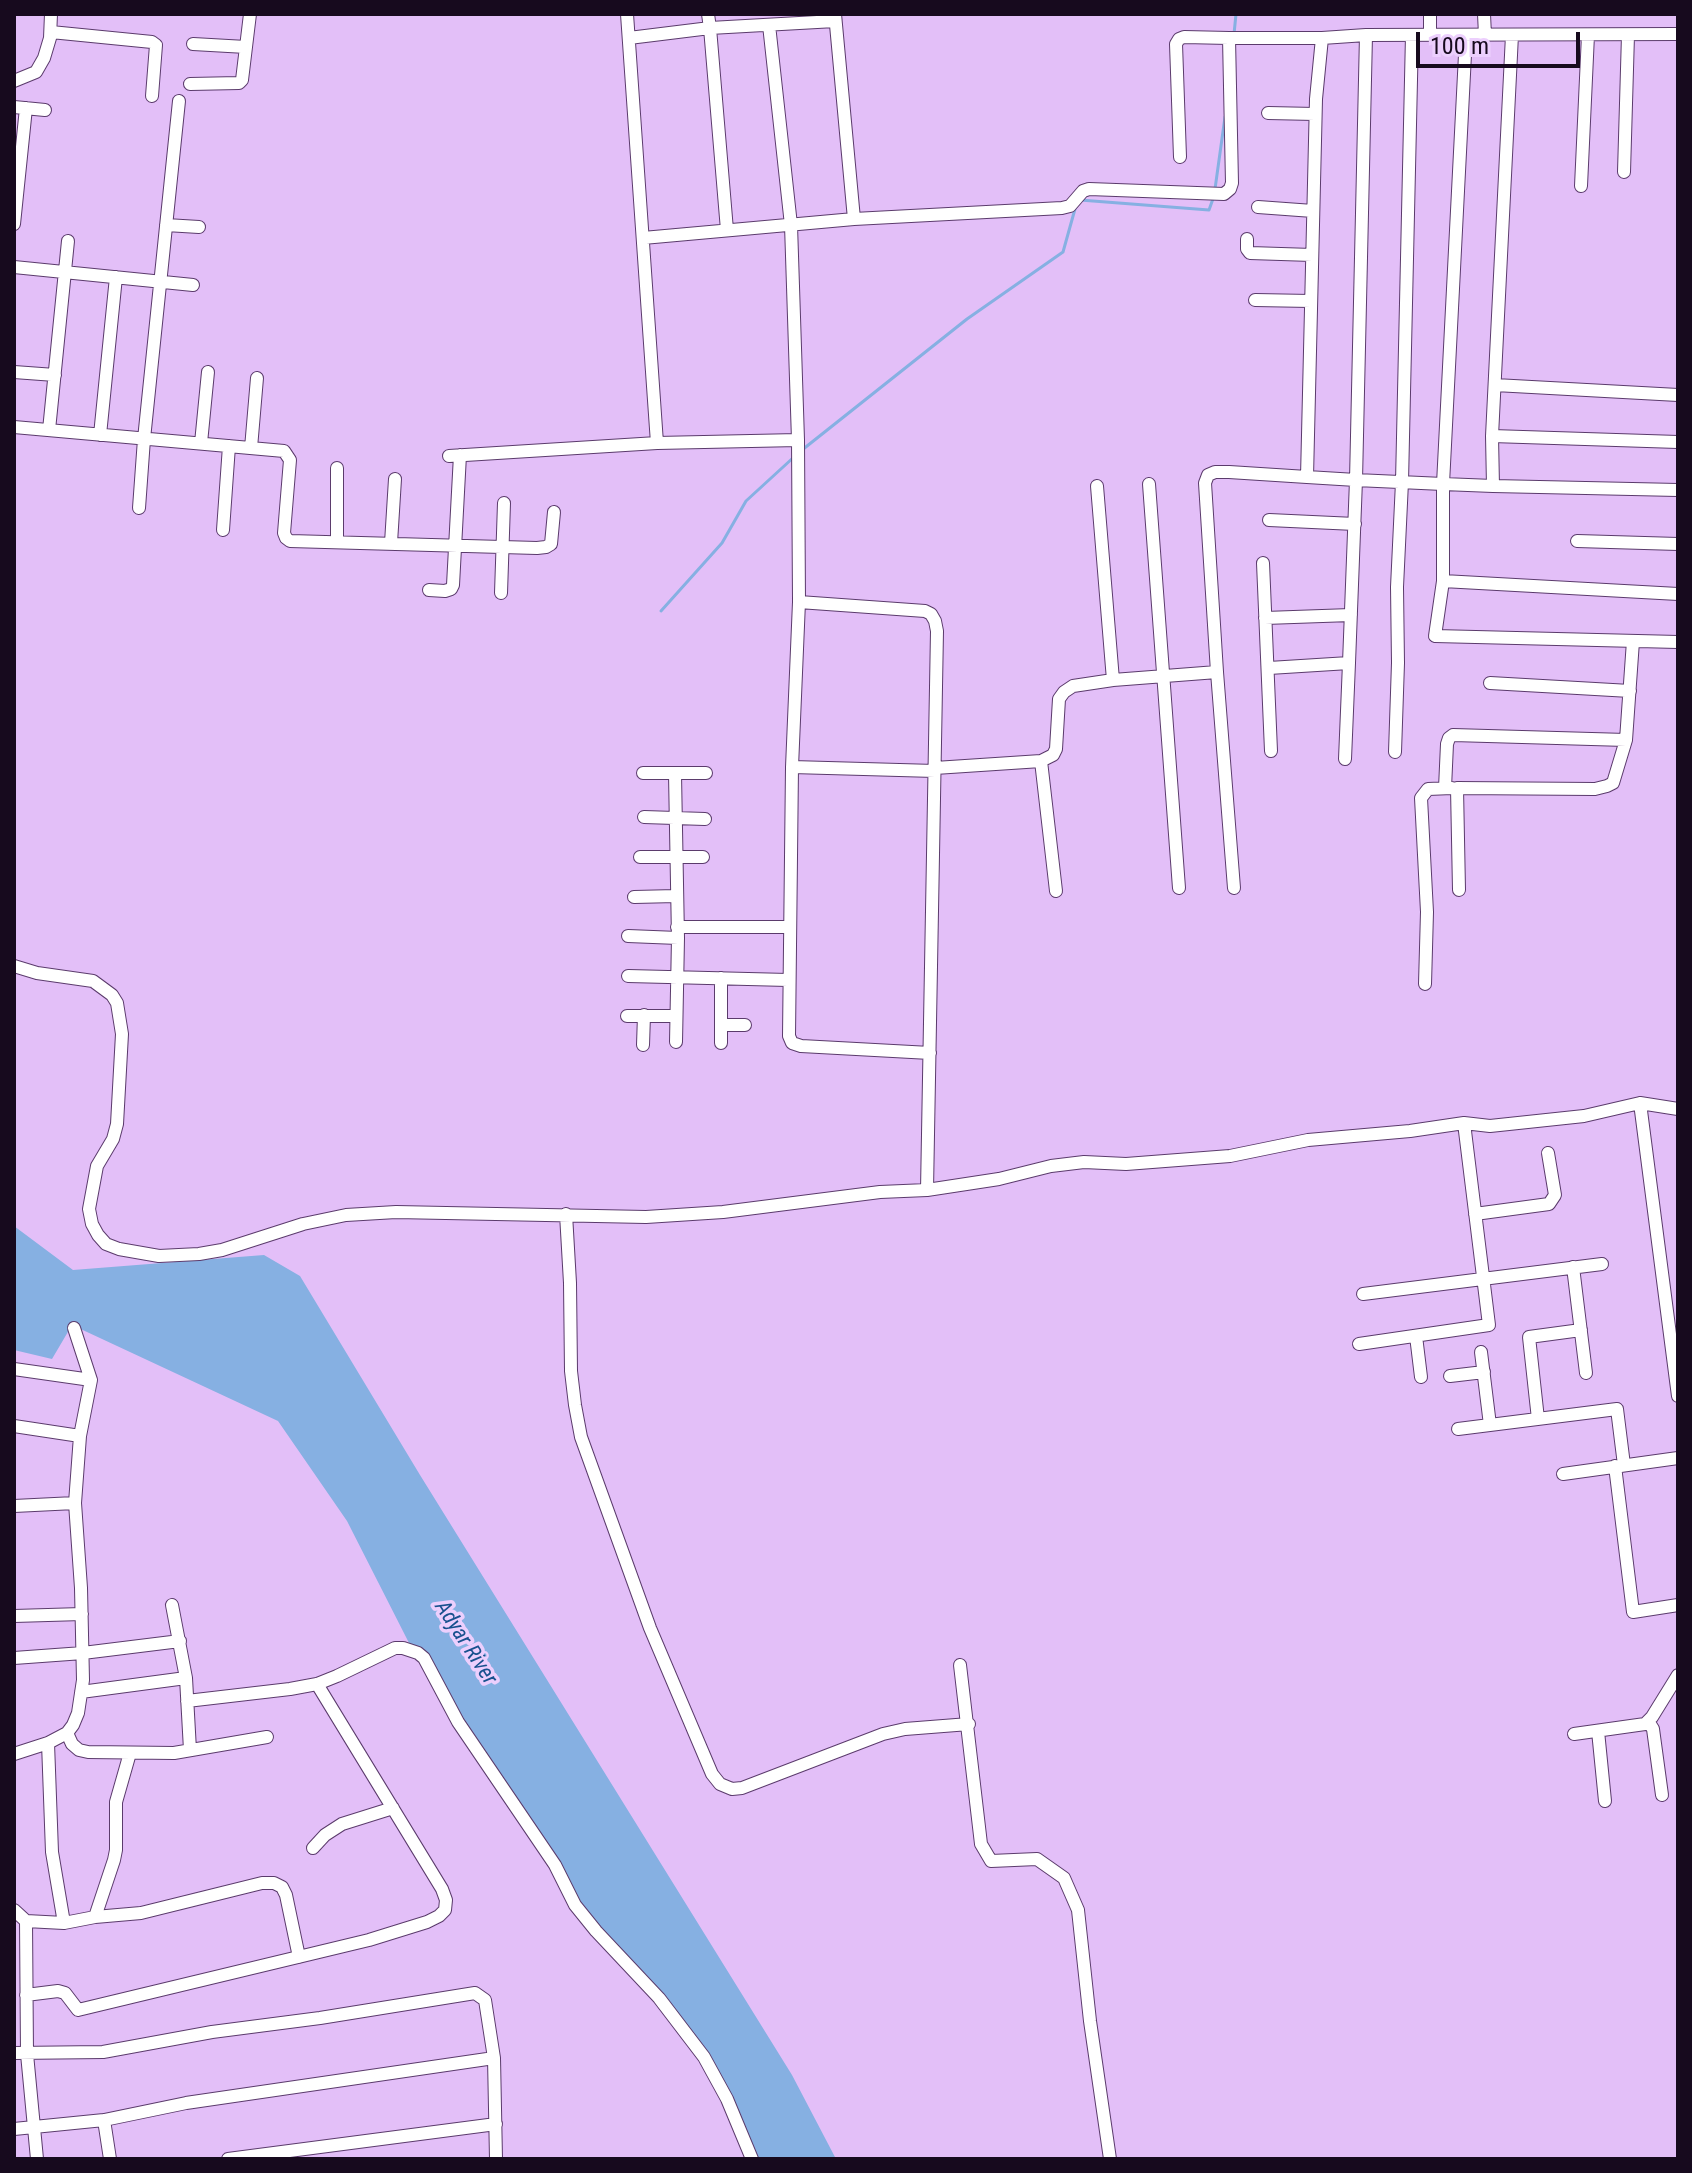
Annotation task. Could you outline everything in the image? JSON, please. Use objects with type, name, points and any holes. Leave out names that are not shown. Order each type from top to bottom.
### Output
[{"type":"street","points":[[14,81],[36,72],[44,58],[51,32],[51,14]]},
{"type":"street","points":[[190,84],[239,83],[242,80],[250,14]]},
{"type":"street","points":[[627,14],[657,443]]},
{"type":"street","points":[[708,14],[727,230]]},
{"type":"street","points":[[1430,14],[1430,35]]},
{"type":"street","points":[[1484,14],[1485,35]]},
{"type":"street","points":[[629,38],[835,17],[854,219]]},
{"type":"street","points":[[769,25],[791,225],[798,440],[799,602],[792,767],[789,1036],[792,1043],[801,1046],[930,1053]]},
{"type":"street","points":[[51,32],[152,42],[156,45],[152,96]]},
{"type":"street","points":[[1180,157],[1176,44],[1184,37],[1678,34]]},
{"type":"street","points":[[1345,759],[1355,524],[1366,35]]},
{"type":"street","points":[[1395,752],[1412,35]]},
{"type":"street","points":[[1466,35],[1443,484],[1443,581],[1435,636],[1678,642]]},
{"type":"street","points":[[1493,486],[1492,436],[1512,35]]},
{"type":"street","points":[[1581,186],[1588,35]]},
{"type":"street","points":[[1624,172],[1628,35]]},
{"type":"street","points":[[643,238],[854,219],[1062,208],[1070,206],[1083,191],[1089,189],[1224,194],[1232,183],[1229,38]]},
{"type":"street","points":[[1307,477],[1315,114],[1322,38]]},
{"type":"street","points":[[193,44],[246,47]]},
{"type":"street","points":[[139,508],[179,101]]},
{"type":"street","points":[[14,224],[20,108],[45,110]]},
{"type":"street","points":[[1268,113],[1315,114]]},
{"type":"street","points":[[1258,207],[1313,211]]},
{"type":"street","points":[[166,225],[199,227]]},
{"type":"street","points":[[1247,239],[1250,253],[1312,255]]},
{"type":"street","points":[[49,430],[68,241]]},
{"type":"street","points":[[14,267],[193,285]]},
{"type":"street","points":[[100,435],[116,277]]},
{"type":"street","points":[[1255,300],[1311,301]]},
{"type":"street","points":[[14,372],[55,375]]},
{"type":"street","points":[[201,443],[208,372]]},
{"type":"street","points":[[251,448],[257,378]]},
{"type":"street","points":[[1495,385],[1678,395]]},
{"type":"street","points":[[14,427],[284,451],[290,460],[285,527],[286,538],[290,541],[537,548],[551,544],[554,512]]},
{"type":"street","points":[[1492,436],[1678,442]]},
{"type":"street","points":[[429,590],[451,589],[455,546],[454,456],[657,443],[798,440]]},
{"type":"street","points":[[223,530],[229,446]]},
{"type":"street","points":[[337,468],[337,542]]},
{"type":"street","points":[[1234,888],[1205,483],[1208,475],[1229,472],[1443,484],[1678,490]]},
{"type":"street","points":[[391,543],[395,479]]},
{"type":"street","points":[[1149,484],[1179,888]]},
{"type":"street","points":[[1097,486],[1113,680]]},
{"type":"street","points":[[501,593],[504,503]]},
{"type":"street","points":[[1269,520],[1355,524]]},
{"type":"street","points":[[1577,541],[1678,544]]},
{"type":"street","points":[[1263,563],[1271,751]]},
{"type":"street","points":[[1443,581],[1678,594]]},
{"type":"street","points":[[799,602],[925,611],[931,614],[937,631],[927,1190]]},
{"type":"street","points":[[1265,618],[1351,615]]},
{"type":"street","points":[[1425,984],[1427,912],[1421,798],[1428,789],[1595,789],[1613,783],[1626,740],[1633,641]]},
{"type":"street","points":[[1269,668],[1349,663]]},
{"type":"street","points":[[792,767],[935,770],[1041,761],[1053,755],[1056,749],[1059,699],[1073,686],[1217,672]]},
{"type":"street","points":[[1490,683],[1630,691]]},
{"type":"street","points":[[1459,890],[1449,738],[1453,735],[1626,740]]},
{"type":"street","points":[[1041,761],[1056,891]]},
{"type":"street","points":[[643,773],[706,773]]},
{"type":"street","points":[[675,774],[676,1042]]},
{"type":"street","points":[[644,817],[705,819]]},
{"type":"street","points":[[640,857],[703,857]]},
{"type":"street","points":[[634,897],[676,896]]},
{"type":"street","points":[[628,936],[789,927]]},
{"type":"street","points":[[14,966],[37,973],[93,981],[112,995],[120,1010],[122,1034],[117,1124],[107,1151],[97,1166],[89,1209],[92,1224],[106,1244],[159,1256],[222,1250],[303,1224],[346,1215],[396,1212],[646,1217],[723,1212],[880,1192],[927,1190],[1084,1162],[1126,1164],[1230,1156],[1308,1140],[1464,1123],[1490,1126],[1584,1116],[1640,1103],[1678,1109]]},
{"type":"street","points":[[628,976],[788,980]]},
{"type":"street","points":[[721,978],[721,1043]]},
{"type":"street","points":[[643,1045],[644,1015]]},
{"type":"street","points":[[627,1016],[676,1016]]},
{"type":"street","points":[[721,1025],[745,1025]]},
{"type":"street","points":[[1640,1103],[1678,1396]]},
{"type":"street","points":[[1359,1344],[1489,1325],[1464,1123]]},
{"type":"street","points":[[1475,1214],[1549,1204],[1555,1195],[1548,1153]]},
{"type":"street","points":[[566,1214],[571,1371],[581,1437],[650,1628],[712,1774],[720,1784],[732,1789],[742,1788],[883,1734],[905,1729],[969,1724]]},
{"type":"street","points":[[1363,1294],[1602,1264]]},
{"type":"street","points":[[1573,1267],[1586,1373]]},
{"type":"street","points":[[1664,1291],[1678,1289]]},
{"type":"street","points":[[14,1754],[67,1733],[78,1713],[81,1692],[82,1614],[75,1503],[80,1436],[91,1380],[74,1328]]},
{"type":"street","points":[[1538,1419],[1529,1337],[1581,1330]]},
{"type":"street","points":[[1416,1336],[1421,1377]]},
{"type":"street","points":[[1481,1352],[1490,1425]]},
{"type":"street","points":[[14,1369],[91,1380]]},
{"type":"street","points":[[1450,1376],[1484,1372]]},
{"type":"street","points":[[1458,1429],[1617,1409],[1633,1612],[1678,1605]]},
{"type":"street","points":[[14,1426],[80,1436]]},
{"type":"street","points":[[1563,1474],[1678,1458]]},
{"type":"street","points":[[14,1506],[75,1503]]},
{"type":"street","points":[[172,1605],[186,1678],[190,1750]]},
{"type":"street","points":[[14,1616],[82,1614]]},
{"type":"street","points":[[14,1658],[180,1641]]},
{"type":"street","points":[[187,1701],[317,1684],[395,1648],[418,1653],[424,1658],[458,1722],[555,1865],[575,1905],[659,1998],[704,2057],[727,2099],[752,2159]]},
{"type":"street","points":[[960,1665],[981,1844],[991,1861],[1037,1859],[1064,1878],[1078,1910],[1110,2159]]},
{"type":"street","points":[[1574,1734],[1648,1721],[1677,1676]]},
{"type":"street","points":[[81,1692],[186,1678]]},
{"type":"street","points":[[26,1995],[65,1993],[78,2010],[369,1940],[427,1922],[445,1910],[446,1900],[442,1889],[317,1684]]},
{"type":"street","points":[[1648,1721],[1653,1729],[1662,1795]]},
{"type":"street","points":[[1598,1731],[1605,1801]]},
{"type":"street","points":[[67,1733],[79,1750],[130,1753],[174,1753],[267,1737]]},
{"type":"street","points":[[48,1743],[52,1852],[64,1923]]},
{"type":"street","points":[[95,1917],[116,1850],[116,1802],[130,1753]]},
{"type":"street","points":[[313,1848],[342,1824],[393,1808]]},
{"type":"street","points":[[14,1910],[26,1921],[64,1923],[141,1913],[262,1883],[274,1883],[282,1887],[286,1895],[299,1957]]},
{"type":"street","points":[[26,1921],[20,1971],[26,1995],[21,2053],[35,2127],[37,2159]]},
{"type":"street","points":[[21,2053],[103,2052],[212,2032],[475,1993],[485,2000],[494,2058],[496,2159]]},
{"type":"street","points":[[14,2129],[104,2120],[186,2103],[494,2058]]},
{"type":"street","points":[[104,2120],[110,2159]]},
{"type":"street","points":[[228,2159],[496,2124]]},
{"type":"water","name":"Adyar River","points":[[14,1226],[73,1270],[264,1255],[300,1276],[792,2075],[836,2159],[752,2159],[695,2044],[553,1874],[408,1641],[347,1521],[278,1421],[72,1325],[52,1359],[14,1350]]},
{"type":"waterway","points":[[1234,34],[1236,14]]},
{"type":"waterway","points":[[1215,189],[1225,117]]},
{"type":"waterway","points":[[1080,200],[1209,210],[1214,196]]},
{"type":"waterway","points":[[802,450],[967,319],[1063,252],[1075,209]]},
{"type":"waterway","points":[[661,611],[722,543],[746,501],[794,457]]}]
